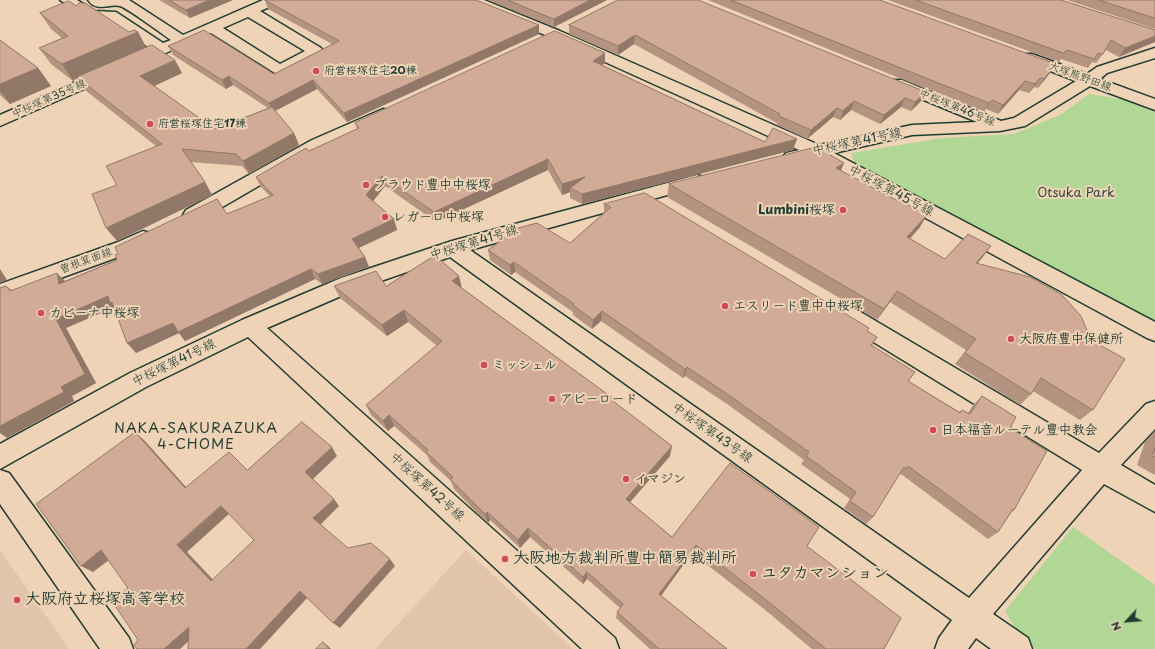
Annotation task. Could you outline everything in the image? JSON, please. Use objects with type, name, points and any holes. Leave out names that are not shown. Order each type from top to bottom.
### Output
[{"type":"street","points":[[67,0],[92,15],[111,15],[162,49]]},
{"type":"street","points":[[95,0],[102,4],[123,2],[181,40]]},
{"type":"street","name":"中桜塚第35号線","points":[[0,121],[212,27],[245,6],[274,0]]},
{"type":"street","name":"中桜塚第45号線","points":[[472,0],[555,34],[816,151],[1155,332]]},
{"type":"street","points":[[197,19],[245,6],[316,51],[280,70],[212,27]]},
{"type":"street","points":[[534,44],[575,24]]},
{"type":"street","points":[[168,32],[182,25]]},
{"type":"street","name":"中桜塚第41号線","points":[[770,162],[912,130],[1000,126],[1019,122],[1089,80],[1102,70],[1155,52]]},
{"type":"street","name":"大塚熊野田線","points":[[1016,53],[1155,105]]},
{"type":"street","name":"中桜塚第46号線","points":[[883,78],[1000,126]]},
{"type":"street","name":"曽根箕面線","points":[[0,292],[125,247],[204,210],[318,144],[398,108]]},
{"type":"street","name":"中桜塚第41号線","points":[[0,457],[138,380],[250,326],[348,284],[452,248],[716,176]]},
{"type":"street","points":[[646,194],[673,210]]},
{"type":"street","name":"中桜塚第43号線","points":[[452,248],[1017,649]]},
{"type":"street","points":[[829,304],[1155,499]]},
{"type":"street","name":"中桜塚第42号線","points":[[250,326],[604,649]]},
{"type":"street","points":[[950,649],[972,617],[1101,468],[1155,412]]},
{"type":"street","points":[[0,482],[118,649]]},
{"type":"shaded area","name":"大阪府立桜塚高等学校","points":[[0,550],[69,649],[0,649]]},
{"type":"shaded area","points":[[466,550],[573,649],[375,649]]},
{"type":"green space","name":"Otsuka Park","points":[[1089,94],[1125,100],[1155,112],[1155,320],[1145,319],[855,165],[851,153],[942,138],[1014,134],[1060,115]]},
{"type":"green space","points":[[1073,527],[1155,585],[1155,649],[1036,649],[1021,638],[1005,611]]},
{"type":"building","points":[[170,0],[209,0],[186,10]]},
{"type":"building","points":[[265,0],[476,0],[539,25],[344,113],[313,80],[269,103],[229,76],[222,80],[168,46],[204,30],[274,74],[339,41]]},
{"type":"building","points":[[508,0],[590,0],[554,19]]},
{"type":"building","points":[[618,0],[698,0],[926,92],[915,102],[905,98],[884,115],[854,101],[843,111],[837,108],[811,130],[779,116],[780,114],[635,35],[618,46],[569,25]]},
{"type":"building","points":[[731,0],[880,0],[1056,64],[1044,79],[1040,78],[1035,84],[1025,81],[1003,105],[992,100],[989,103]]},
{"type":"building","points":[[916,0],[1061,0],[1155,30],[1155,36],[1125,48],[1111,40],[1103,54],[1098,53],[1094,59],[1067,50],[1064,53]]},
{"type":"building","points":[[1099,0],[1155,0],[1155,18]]},
{"type":"building","points":[[69,1],[76,6],[79,3],[85,3],[129,32],[134,30],[138,32],[62,64],[39,48],[68,36],[40,13]]},
{"type":"building","points":[[555,31],[605,53],[593,61],[765,142],[773,128],[797,139],[582,194],[570,188],[585,177],[562,184],[548,159],[434,212],[382,176],[366,195],[394,219],[352,239],[365,257],[318,274],[311,269],[178,332],[173,323],[127,343],[112,302],[110,303],[108,296],[56,319],[85,374],[61,387],[64,392],[0,426],[0,288],[6,286],[10,291],[57,273],[59,284],[117,260],[115,255],[118,254],[115,247],[217,199],[227,214],[273,195],[256,177],[306,148],[309,151],[359,128],[355,123]]},
{"type":"building","points":[[0,40],[38,68],[0,84]]},
{"type":"building","points":[[152,45],[175,60],[140,76],[215,129],[272,107],[294,133],[243,161],[236,154],[182,149],[205,182],[106,228],[92,194],[117,185],[106,166],[162,144],[77,77]]},
{"type":"building","points":[[817,147],[844,163],[836,168],[927,215],[907,237],[945,259],[968,234],[991,246],[976,263],[1030,277],[1062,295],[1081,316],[1091,340],[1125,359],[1093,410],[1041,378],[1031,394],[965,353],[976,339],[897,291],[884,309],[669,184]]},
{"type":"building","points":[[645,193],[869,328],[867,331],[877,337],[871,345],[915,372],[908,381],[960,413],[962,410],[970,414],[982,396],[1016,417],[1010,428],[1047,451],[1014,510],[1013,509],[998,532],[908,466],[906,469],[904,467],[873,517],[850,501],[856,492],[806,456],[809,452],[730,396],[687,367],[685,369],[602,311],[593,320],[573,305],[574,304],[514,262],[510,265],[488,250],[518,228],[537,223],[570,243],[611,207],[604,204]]},
{"type":"building","points":[[431,258],[438,258],[459,276],[452,281],[614,399],[613,401],[672,446],[626,499],[672,537],[730,463],[819,527],[807,546],[901,618],[884,649],[826,649],[696,545],[659,594],[727,649],[659,649],[617,612],[623,604],[587,572],[583,577],[528,528],[518,540],[487,512],[485,514],[450,479],[453,477],[426,452],[428,450],[389,415],[383,421],[366,405],[442,341],[404,310],[382,325],[334,286],[376,271],[386,286]]},
{"type":"building","points":[[302,422],[332,447],[305,472],[334,499],[313,518],[348,548],[371,543],[390,559],[333,623],[300,591],[246,649],[188,649],[189,627],[164,649],[137,649],[134,645],[138,640],[112,601],[128,588],[101,550],[81,566],[36,504],[135,432],[185,488],[229,452],[247,470]],"holes":[[[221,506],[254,540],[211,581],[177,545]]]},
{"type":"building","points":[[1155,448],[1155,457],[1152,456]]},
{"type":"building","points":[[323,642],[329,649],[316,649]]},
{"type":"place","name":"府営桜塚住宅20棟","points":[[316,71]]},
{"type":"place","name":"府営桜塚住宅17棟","points":[[150,124]]},
{"type":"place","name":"プラウド豊中中桜塚","points":[[366,185]]},
{"type":"place","name":"Lumbini桜塚","points":[[843,210]]},
{"type":"place","name":"レガーロ中桜塚","points":[[385,217]]},
{"type":"place","name":"エスリード豊中中桜塚","points":[[725,306]]},
{"type":"place","name":"カビーナ中桜塚","points":[[41,313]]},
{"type":"place","name":"大阪府豊中保健所","points":[[1011,339]]},
{"type":"place","name":"ミッシェル","points":[[484,365]]},
{"type":"place","name":"アビーロード","points":[[552,399]]},
{"type":"place","name":"日本福音ルーテル豊中教会","points":[[933,430]]},
{"type":"place","name":"イマジン","points":[[626,479]]},
{"type":"place","name":"大阪地方裁判所豊中簡易裁判所","points":[[505,559]]},
{"type":"place","name":"ユタカマンション","points":[[753,574]]},
{"type":"place","name":"大阪府立桜塚高等学校","points":[[17,600]]},
{"type":"district","name":"NAKA-SAKURAZUKA 4-CHOME","points":[[196,438]]}]
